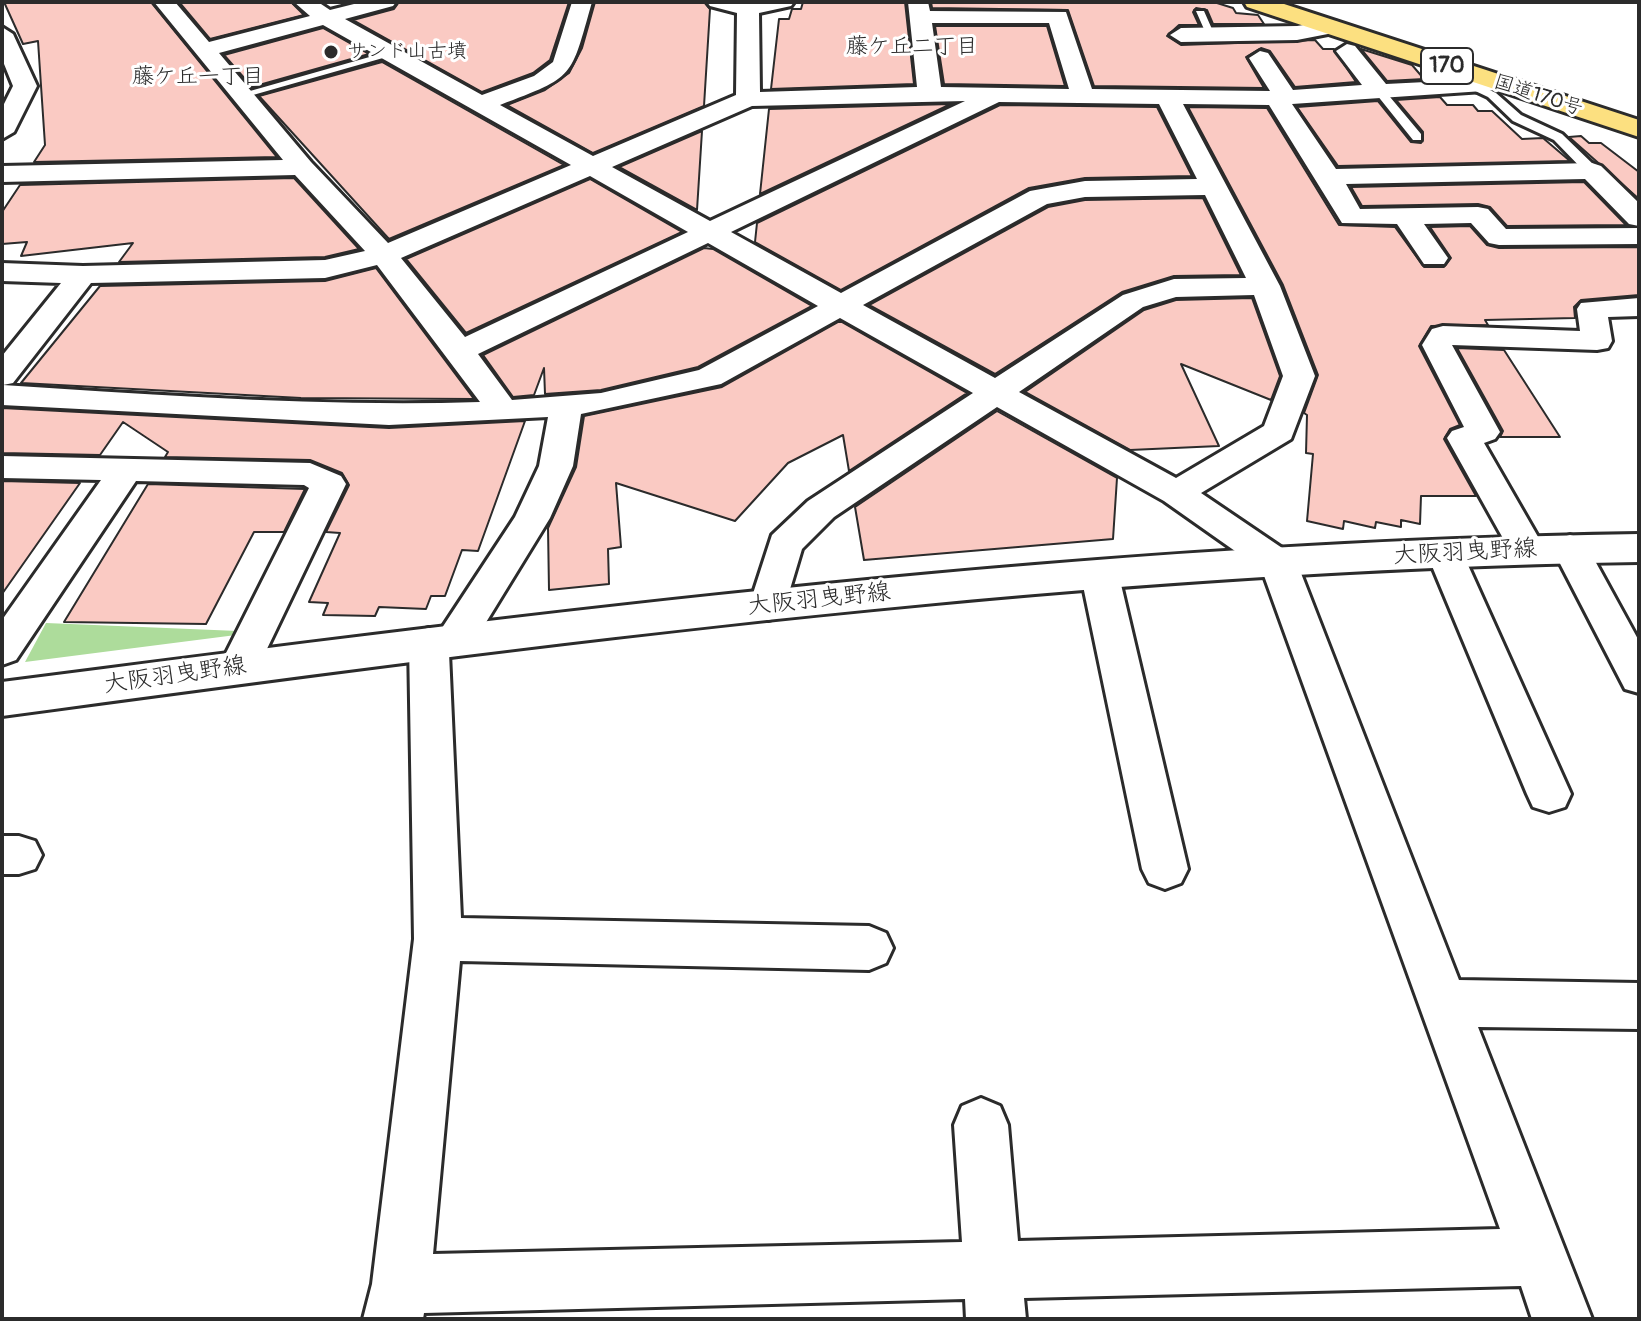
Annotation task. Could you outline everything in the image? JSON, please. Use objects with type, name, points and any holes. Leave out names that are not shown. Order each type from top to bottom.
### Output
[{"type":"highway","name":"国道170号","points":[[1255,2],[1497,80],[1639,112]]},
{"type":"highway","name":"国道170号","points":[[1298,2],[1544,98],[1639,129]]},
{"type":"highway","points":[[1497,80],[1594,88]]},
{"type":"highway","points":[[1544,98],[1619,137],[1639,144]]},
{"type":"main road","name":"大阪羽曳野線","points":[[2,699],[442,641],[768,606],[1278,563],[1527,549],[1639,548]]},
{"type":"street","points":[[164,2],[302,167],[384,255],[462,350],[503,411]]},
{"type":"street","points":[[304,2],[328,19],[1176,493],[1278,563],[1446,1003],[1562,1319]]},
{"type":"street","points":[[205,50],[386,2]]},
{"type":"street","points":[[480,104],[542,81],[563,65],[582,2]]},
{"type":"street","points":[[717,2],[748,9],[784,2]]},
{"type":"street","points":[[748,9],[748,99]]},
{"type":"street","points":[[930,94],[919,10],[1055,10],[1083,97]]},
{"type":"street","points":[[1181,35],[1297,33],[1330,27]]},
{"type":"street","points":[[2,34],[25,86],[2,132]]},
{"type":"street","points":[[1347,51],[1381,93]]},
{"type":"street","points":[[1260,58],[1352,217],[1478,215],[1499,237],[1639,236]]},
{"type":"street","points":[[2,272],[83,275],[325,269],[384,255],[748,99],[930,94],[1168,99],[1280,97],[1381,93],[1497,80]]},
{"type":"street","points":[[462,350],[996,95]]},
{"type":"street","points":[[1168,99],[1265,286],[1299,376],[1279,432],[1176,493]]},
{"type":"street","points":[[2,174],[302,167]]},
{"type":"street","points":[[1328,177],[1592,171],[1639,218]]},
{"type":"street","points":[[2,395],[285,412],[503,411],[601,403],[710,377],[1039,197],[1085,189],[1214,187]]},
{"type":"street","points":[[1405,217],[1434,258]]},
{"type":"street","points":[[2,376],[83,275]]},
{"type":"street","points":[[768,606],[785,544],[821,509],[998,394],[1133,301],[1174,288],[1265,286]]},
{"type":"street","points":[[1527,549],[1464,438],[1483,432],[1437,345],[1443,335],[1597,341],[1592,309],[1639,307]]},
{"type":"street","points":[[566,406],[556,466],[532,518],[442,641],[438,939],[397,1301],[994,1294],[1540,1257]]},
{"type":"street","points":[[2,467],[310,474],[329,484],[239,667]]},
{"type":"street","points":[[2,650],[126,470]]},
{"type":"street","points":[[1570,548],[1639,678]]},
{"type":"street","points":[[1445,554],[1549,794]]},
{"type":"street","points":[[1100,576],[1165,869]]},
{"type":"street","points":[[438,939],[869,948]]},
{"type":"street","points":[[1446,1003],[1639,1006]]},
{"type":"street","points":[[981,1125],[994,1294]]},
{"type":"lane","points":[[1200,13],[1211,34]]},
{"type":"lane","points":[[242,95],[391,54]]},
{"type":"lane","points":[[1497,80],[1492,95],[1517,118],[1558,137],[1592,171]]},
{"type":"lane","points":[[1381,93],[1417,137]]},
{"type":"green space","points":[[46,623],[238,631],[236,635],[25,662]]},
{"type":"building","points":[[4,2],[151,2],[277,157],[34,162],[45,145],[38,41],[23,44]]},
{"type":"building","points":[[179,2],[291,2],[304,15],[210,39]]},
{"type":"building","points":[[399,2],[569,2],[550,60],[533,73],[482,92],[353,20],[394,9]]},
{"type":"building","points":[[595,2],[704,2],[710,9],[704,106],[593,153],[507,105],[545,90],[569,73],[582,48]]},
{"type":"building","points":[[803,2],[905,2],[914,84],[771,89],[779,19],[789,19],[792,9],[801,9]]},
{"type":"building","points":[[931,2],[1217,3],[1233,8],[1236,13],[1258,15],[1264,24],[1213,24],[1207,10],[1196,8],[1193,12],[1199,25],[1179,25],[1167,36],[1181,45],[1315,40],[1323,49],[1334,49],[1356,82],[1295,87],[1270,51],[1261,48],[1246,57],[1264,88],[1094,86],[1068,10],[932,8]]},
{"type":"building","points":[[935,26],[1047,26],[1065,86],[944,84]]},
{"type":"building","points":[[323,28],[369,54],[252,87],[224,55]]},
{"type":"building","points":[[1361,49],[1412,65],[1424,79],[1387,81]]},
{"type":"building","points":[[382,62],[564,165],[389,239],[259,96]]},
{"type":"building","points":[[1440,97],[1447,105],[1473,105],[1478,111],[1492,111],[1522,139],[1543,138],[1570,161],[1338,166],[1297,107],[1378,101],[1411,142],[1421,143],[1423,132],[1396,100]]},
{"type":"building","points":[[951,104],[760,194],[769,109]]},
{"type":"building","points":[[1000,105],[1157,107],[1192,176],[1085,178],[1029,188],[841,290],[755,242],[757,223]]},
{"type":"building","points":[[1188,107],[1267,108],[1339,225],[1395,227],[1424,267],[1444,267],[1451,258],[1430,227],[1470,226],[1487,245],[1499,248],[1639,247],[1639,295],[1581,300],[1574,307],[1575,318],[1485,320],[1488,325],[1431,326],[1419,346],[1460,425],[1450,429],[1444,439],[1476,496],[1421,496],[1420,524],[1401,520],[1401,527],[1376,522],[1375,528],[1344,521],[1343,529],[1307,521],[1313,454],[1306,453],[1307,415],[1304,413],[1318,375],[1283,285]]},
{"type":"building","points":[[702,131],[697,210],[619,167]]},
{"type":"building","points":[[1581,136],[1589,143],[1601,143],[1639,172],[1639,199],[1569,137]]},
{"type":"building","points":[[294,178],[359,249],[325,257],[119,262],[133,243],[21,256],[27,242],[2,244],[2,212],[20,185]]},
{"type":"building","points":[[590,179],[682,232],[466,333],[406,259]]},
{"type":"building","points":[[1584,182],[1626,225],[1507,226],[1490,207],[1478,204],[1362,206],[1351,187]]},
{"type":"building","points":[[1203,198],[1241,275],[1174,276],[1122,292],[995,374],[869,305],[1048,207],[1085,200]]},
{"type":"building","points":[[704,248],[713,249],[812,306],[698,367],[601,390],[545,394],[544,368],[534,395],[513,397],[483,355]]},
{"type":"building","points":[[376,268],[474,399],[301,398],[21,383],[100,286],[325,281]]},
{"type":"building","points":[[1252,298],[1280,376],[1271,400],[1181,364],[1219,446],[1130,450],[1025,392],[1144,310],[1176,300]]},
{"type":"building","points":[[840,321],[967,393],[849,471],[843,435],[788,463],[735,521],[616,483],[621,547],[608,549],[609,584],[549,590],[548,528],[576,467],[584,416],[722,387]]},
{"type":"building","points":[[1457,348],[1504,350],[1560,437],[1500,437],[1503,431]]},
{"type":"building","points":[[2,408],[389,428],[525,421],[478,551],[462,550],[445,596],[431,596],[426,609],[379,607],[375,616],[323,615],[328,603],[309,602],[340,533],[326,532],[349,485],[342,473],[310,460],[165,457],[168,452],[123,422],[100,455],[2,453]]},
{"type":"building","points":[[997,411],[1117,478],[1113,539],[864,560],[855,507]]},
{"type":"building","points":[[2,481],[80,483],[2,594]]},
{"type":"building","points":[[148,484],[305,489],[284,532],[254,532],[206,624],[64,622]]},
{"type":"place","name":"サンド山古墳","points":[[331,52]]},
{"type":"district","name":"藤ケ丘二丁目","points":[[912,47]]},
{"type":"district","name":"藤ケ丘一丁目","points":[[198,77]]}]
